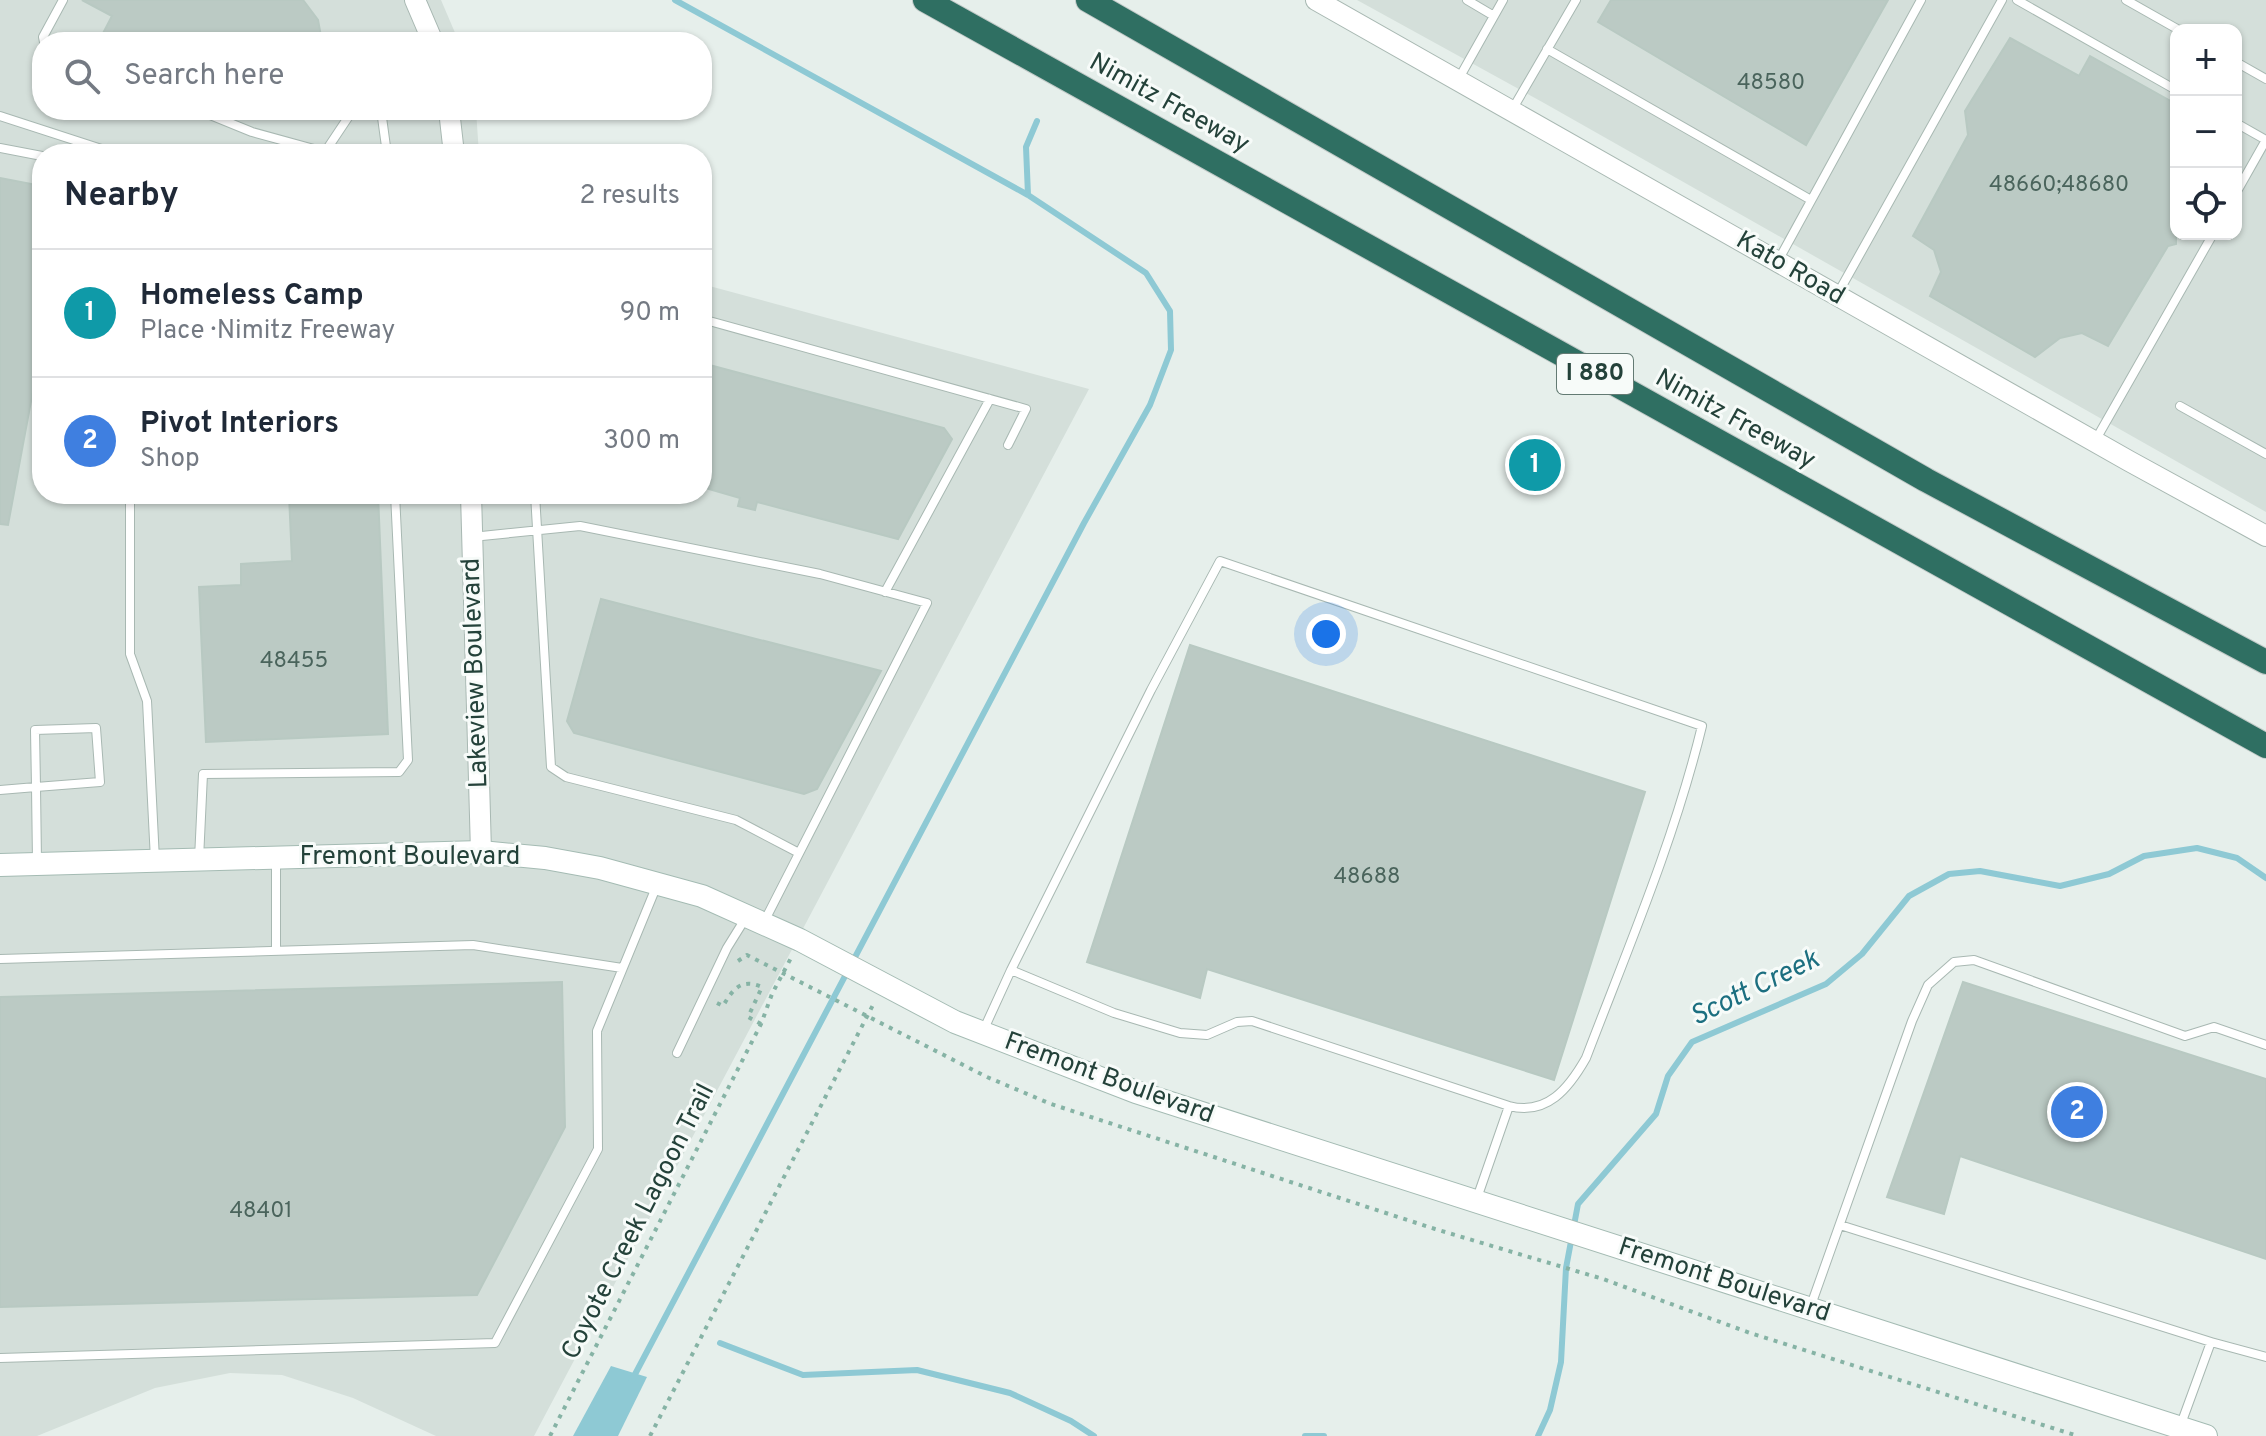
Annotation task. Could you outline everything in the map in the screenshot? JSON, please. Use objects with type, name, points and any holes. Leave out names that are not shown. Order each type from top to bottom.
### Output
[{"type":"highway","name":"Nimitz Freeway","points":[[925,0],[2266,746]]},
{"type":"highway","name":"Nimitz Freeway","points":[[1088,0],[1926,480],[2266,662]]},
{"type":"main road","name":"Fremont Boulevard","points":[[0,865],[481,852],[545,858],[658,882],[756,919],[955,1022],[1136,1092],[2206,1436]]},
{"type":"street","points":[[415,0],[429,32]]},
{"type":"street","name":"Kato Road","points":[[1316,0],[2266,536]]},
{"type":"street","points":[[450,120],[453,144]]},
{"type":"street","name":"Lakeview Boulevard","points":[[471,504],[481,852]]},
{"type":"lane","points":[[46,32],[63,0]]},
{"type":"lane","points":[[1467,0],[1494,16]]},
{"type":"lane","points":[[1458,80],[1503,0]]},
{"type":"lane","points":[[1511,111],[1576,0]]},
{"type":"lane","points":[[1778,262],[1921,0]]},
{"type":"lane","points":[[1837,295],[2002,0]]},
{"type":"lane","points":[[2017,0],[2170,87]]},
{"type":"lane","points":[[2126,0],[2170,25]]},
{"type":"lane","points":[[1547,49],[1811,200]]},
{"type":"lane","points":[[2242,65],[2266,79]]},
{"type":"lane","points":[[0,116],[86,144]]},
{"type":"lane","points":[[223,120],[296,144]]},
{"type":"lane","points":[[334,144],[347,120]]},
{"type":"lane","points":[[382,120],[386,144]]},
{"type":"lane","points":[[2242,126],[2266,140],[2242,182]]},
{"type":"lane","points":[[0,148],[32,154]]},
{"type":"lane","points":[[2095,442],[2210,240]]},
{"type":"lane","points":[[712,322],[1026,409],[1008,445]]},
{"type":"lane","points":[[885,592],[990,399]]},
{"type":"lane","points":[[2180,406],[2266,454]]},
{"type":"lane","points":[[130,504],[130,654],[147,701],[155,860]]},
{"type":"lane","points":[[199,859],[203,774],[399,772],[408,760],[395,504]]},
{"type":"lane","points":[[536,504],[551,767],[566,777],[736,820],[799,853]]},
{"type":"lane","points":[[472,537],[580,526],[820,574],[927,603],[799,853],[756,919],[727,948],[677,1053]]},
{"type":"lane","points":[[982,1032],[1011,970],[1151,690],[1220,561],[1702,726],[1665,855],[1586,1058],[1571,1085],[1553,1100],[1534,1108],[1509,1106],[1252,1021],[1237,1022],[1207,1035],[1180,1033],[1114,1013],[1011,970]]},
{"type":"lane","points":[[0,790],[36,787],[100,782],[96,728],[35,730],[36,787],[37,864]]},
{"type":"lane","points":[[276,857],[276,951]]},
{"type":"lane","points":[[0,1358],[495,1343],[598,1149],[597,1031],[658,882]]},
{"type":"lane","points":[[0,959],[473,945],[622,968]]},
{"type":"lane","points":[[1810,1309],[1912,1021],[1928,985],[1954,962],[1974,960],[2185,1036],[2214,1027],[2266,1045]]},
{"type":"lane","points":[[1476,1202],[1509,1106]]},
{"type":"lane","points":[[1840,1225],[2266,1357]]},
{"type":"lane","points":[[2179,1428],[2211,1342]]},
{"type":"path","name":"Coyote Creek Lagoon Trail","points":[[550,1436],[761,1024],[784,973],[794,937]]},
{"type":"path","points":[[733,970],[738,960],[747,955],[987,1077],[1051,1104],[1435,1229],[1603,1279],[1750,1333],[2078,1436]]},
{"type":"path","points":[[721,992],[715,1002],[723,1006],[733,989],[741,984],[752,983],[762,987],[748,1017],[761,1024]]},
{"type":"path","points":[[650,1436],[884,984]]},
{"type":"shaded area","points":[[0,0],[441,0],[455,32],[32,32],[32,120],[477,120],[478,144],[32,144],[32,504],[712,504],[712,287],[1089,389],[534,1436],[436,1436],[353,1398],[282,1375],[230,1373],[155,1388],[37,1436],[0,1436]]},
{"type":"shaded area","points":[[1357,0],[2266,0],[2266,512],[1544,103]]},
{"type":"water","points":[[611,1366],[647,1377],[618,1436],[573,1436]]},
{"type":"building","points":[[82,0],[303,0],[318,20],[320,32],[104,32],[112,16]]},
{"type":"building","points":[[1611,0],[1888,0],[1806,145],[1598,22]]},
{"type":"building","points":[[2010,38],[2079,76],[2090,56],[2170,101],[2170,240],[2176,240],[2176,244],[2168,246],[2108,346],[2082,333],[2060,338],[2035,357],[1930,296],[1941,272],[1934,250],[1913,236],[1968,135],[1965,111]]},
{"type":"building","points":[[0,178],[32,184],[32,396],[8,525],[0,524]]},
{"type":"building","points":[[712,366],[944,428],[952,439],[898,539],[757,502],[755,510],[738,506],[740,498],[712,490]]},
{"type":"building","points":[[289,504],[378,504],[388,734],[206,742],[199,587],[241,585],[241,564],[292,561]]},
{"type":"building","points":[[601,599],[881,671],[817,789],[804,794],[574,733],[567,721]]},
{"type":"building","points":[[1190,645],[1645,792],[1554,1080],[1207,969],[1200,998],[1087,962]]},
{"type":"building","points":[[562,982],[565,1127],[477,1295],[0,1307],[0,997]]},
{"type":"building","points":[[1963,982],[2266,1079],[2266,1259],[1960,1156],[1944,1214],[1887,1197]]},
{"type":"waterway","points":[[632,1380],[1084,523],[1150,405],[1171,350],[1170,311],[1146,273],[1028,195],[675,0]]},
{"type":"waterway","points":[[1028,195],[1026,147],[1037,121]]},
{"type":"waterway","name":"Scott Creek","points":[[1538,1436],[1550,1410],[1561,1362],[1566,1268],[1578,1204],[1656,1114],[1668,1076],[1692,1042],[1826,984],[1862,954],[1909,896],[1949,874],[1980,871],[2060,886],[2109,874],[2144,856],[2197,848],[2237,858],[2266,878]]},
{"type":"waterway","name":"Scott Creek","points":[[720,1343],[803,1375],[917,1370],[1010,1393],[1071,1421],[1094,1436]]},
{"type":"waterway","name":"Scott Creek","points":[[1305,1436],[1324,1436]]},
{"type":"place","name":"Homeless Camp","points":[[1535,465]]},
{"type":"place","name":"Pivot Interiors","points":[[2077,1112]]}]
